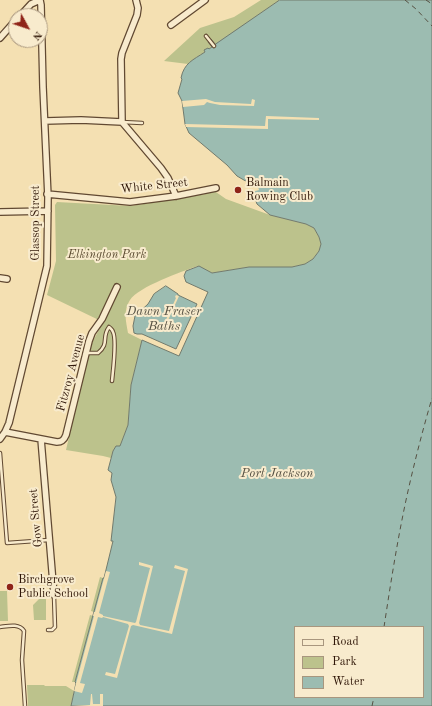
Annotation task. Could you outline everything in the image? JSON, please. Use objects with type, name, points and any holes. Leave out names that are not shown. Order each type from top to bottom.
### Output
[{"type":"street","points":[[27,8],[34,2],[40,0]]},
{"type":"street","name":"Glassop Street","points":[[0,439],[9,423],[47,266],[48,194],[40,0]]},
{"type":"street","points":[[136,0],[138,8],[137,15],[122,53],[120,66],[122,122],[161,168],[168,178],[176,196]]},
{"type":"street","points":[[171,25],[205,0]]},
{"type":"street","points":[[0,38],[8,29]]},
{"type":"street","points":[[45,121],[80,120],[122,122]]},
{"type":"street","name":"White Street","points":[[48,194],[130,202],[176,196],[216,188]]},
{"type":"street","points":[[0,212],[48,211]]},
{"type":"street","points":[[0,278],[7,279]]},
{"type":"street","name":"Fitzroy Avenue","points":[[41,439],[58,442],[62,441],[66,436],[90,337],[102,319],[116,287]]},
{"type":"street","points":[[5,432],[41,439]]},
{"type":"street","name":"Gow Street","points":[[41,439],[54,595]]},
{"type":"lane","points":[[206,36],[214,46]]},
{"type":"lane","points":[[122,122],[142,123]]},
{"type":"lane","points":[[85,354],[98,353],[105,346],[105,334],[108,327],[111,328],[115,337],[115,358],[112,381]]},
{"type":"lane","points":[[0,454],[6,543],[49,540]]},
{"type":"lane","points":[[48,630],[52,630],[55,627],[54,595]]},
{"type":"lane","points":[[0,627],[18,626],[24,631],[22,660],[25,706]]},
{"type":"green space","points":[[261,0],[280,0],[215,45],[211,39],[212,47],[188,64],[164,61],[200,28],[234,17]]},
{"type":"green space","name":"Elkington Park","points":[[213,190],[226,199],[270,215],[306,224],[314,228],[321,244],[319,251],[313,259],[305,264],[292,267],[249,267],[212,273],[198,266],[161,280],[135,295],[130,300],[126,308],[126,324],[128,333],[142,340],[131,385],[128,425],[120,446],[113,451],[111,458],[66,450],[89,351],[103,322],[47,295],[56,261],[55,205],[57,202],[131,206],[206,194]]},
{"type":"green space","points":[[100,577],[103,578],[94,612],[91,611]]},
{"type":"green space","points":[[0,591],[7,591],[8,621],[0,621]]},
{"type":"green space","points":[[39,599],[46,599],[46,620],[34,620],[33,605]]},
{"type":"green space","points":[[90,615],[93,616],[75,682],[72,682]]},
{"type":"green space","points":[[27,685],[66,686],[74,691],[71,706],[28,706]]},
{"type":"water","name":"Port Jackson","points":[[280,0],[432,0],[432,706],[71,706],[75,682],[113,541],[111,541],[116,497],[111,480],[112,473],[108,470],[113,451],[116,446],[120,446],[128,425],[131,385],[142,340],[179,356],[208,292],[186,282],[184,276],[186,271],[199,266],[212,273],[249,267],[292,267],[305,264],[313,259],[319,251],[321,244],[314,228],[306,224],[270,215],[257,204],[249,183],[237,176],[227,165],[189,133],[185,124],[182,101],[178,93],[182,73],[190,62],[205,52],[204,50],[212,47],[208,42],[211,39],[215,44]]},
{"type":"water","name":"Dawn Fraser Baths","points":[[166,286],[178,295],[197,304],[176,349],[142,334],[134,333],[133,326],[135,316],[148,304],[154,294]]},
{"type":"pier","points":[[206,99],[215,102],[251,104],[252,99],[255,100],[254,106],[220,105],[207,102],[204,105],[183,107],[182,101]]},
{"type":"pier","points":[[266,116],[319,118],[319,120],[268,119],[268,129],[186,127],[185,124],[265,126]]},
{"type":"pier","points":[[249,180],[251,184],[257,183],[259,190],[252,192],[253,198],[248,186],[244,183]]},
{"type":"pier","points":[[176,295],[179,296],[165,327],[162,326],[176,298]]},
{"type":"pier","points":[[139,562],[153,566],[139,623],[140,625],[169,631],[185,571],[174,568],[175,565],[188,569],[172,634],[133,625],[131,626],[117,678],[105,675],[106,672],[115,674],[129,626],[128,624],[98,617],[80,683],[85,684],[82,693],[74,691],[106,571],[110,572],[99,613],[103,616],[135,623],[150,568],[139,565]]},
{"type":"pier","points":[[91,694],[93,704],[100,704],[100,694],[103,694],[103,706],[71,706],[90,705]]},
{"type":"ferry route","points":[[405,0],[432,26]]},
{"type":"ferry route","points":[[426,0],[432,4]]},
{"type":"ferry route","points":[[384,626],[404,508],[432,398]]},
{"type":"ferry route","points":[[372,706],[374,698]]},
{"type":"place","name":"Balmain Rowing Club","points":[[238,190]]},
{"type":"place","name":"Birchgrove Public School","points":[[10,587]]}]
